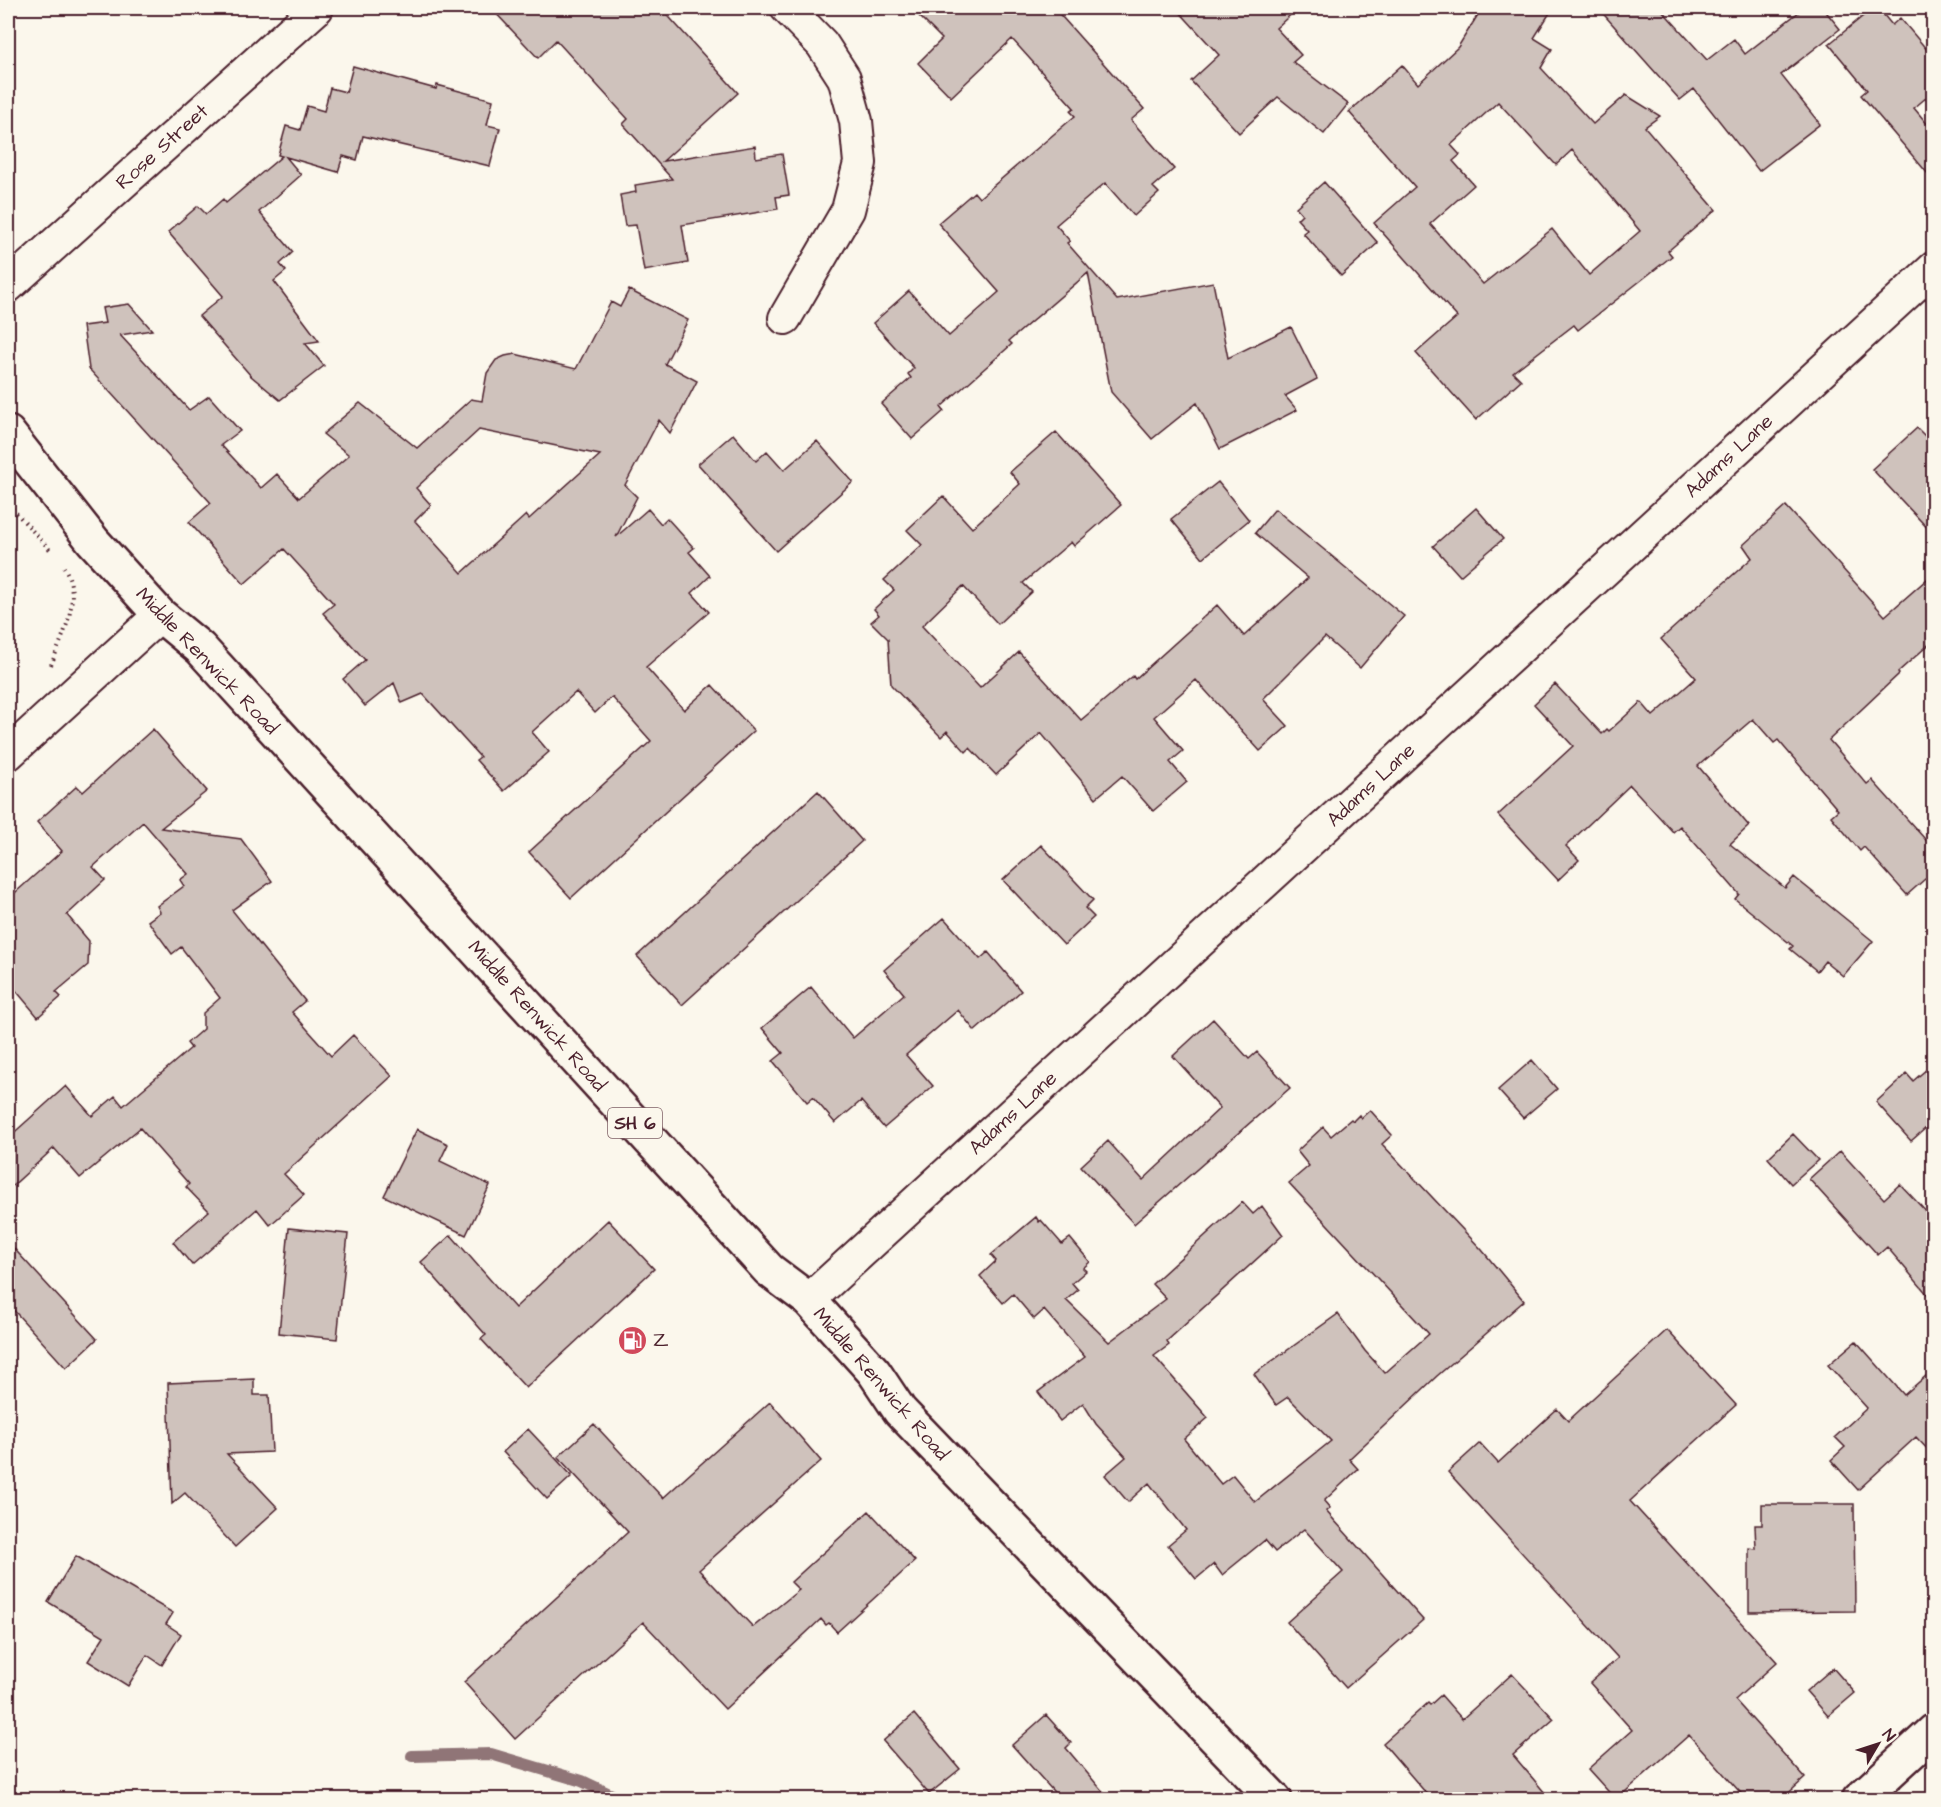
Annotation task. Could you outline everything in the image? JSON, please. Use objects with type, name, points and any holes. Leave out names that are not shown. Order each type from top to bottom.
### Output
[{"type":"main road","name":"Middle Renwick Road","points":[[8,433],[93,541],[160,615],[208,657],[769,1270],[809,1300],[874,1371],[900,1411],[1275,1800]]},
{"type":"main road","points":[[1858,1800],[1934,1731]]},
{"type":"street","name":"Rose Street","points":[[8,286],[317,8]]},
{"type":"street","points":[[785,318],[848,210],[860,163],[856,121],[844,78],[822,44],[787,8]]},
{"type":"street","name":"Adams Lane","points":[[809,1300],[1934,268]]},
{"type":"street","points":[[8,754],[160,615]]},
{"type":"path","points":[[8,504],[54,554]]},
{"type":"path","points":[[47,674],[66,628],[72,600],[70,577],[61,562]]},
{"type":"building","points":[[491,8],[661,8],[738,93],[663,161],[755,146],[756,158],[782,154],[789,195],[776,197],[778,209],[682,225],[688,263],[644,271],[636,225],[625,226],[620,195],[636,192],[635,185],[672,179],[623,124],[628,119],[556,40],[538,58]]},
{"type":"building","points":[[911,8],[1054,8],[1144,109],[1131,120],[1174,169],[1153,187],[1159,193],[1134,216],[1105,183],[1056,225],[1070,241],[1067,243],[1117,300],[1213,282],[1228,358],[1291,327],[1317,379],[1285,396],[1297,410],[1220,449],[1197,403],[1152,439],[1111,392],[1088,273],[1009,341],[1012,344],[941,407],[944,411],[912,439],[881,404],[911,378],[908,374],[914,368],[873,323],[909,291],[949,336],[999,292],[938,223],[974,192],[979,198],[1075,116],[1070,111],[1074,108],[1012,39],[951,97],[918,63],[942,39]]},
{"type":"building","points":[[1176,8],[1298,8],[1276,28],[1301,55],[1293,62],[1348,104],[1324,134],[1278,97],[1239,133],[1191,81],[1219,55]]},
{"type":"building","points":[[1482,8],[1553,8],[1534,38],[1552,49],[1541,68],[1593,124],[1626,95],[1660,116],[1645,127],[1716,210],[1668,251],[1672,256],[1578,330],[1574,325],[1513,372],[1521,380],[1476,420],[1416,353],[1457,317],[1374,223],[1415,187],[1349,112],[1402,65],[1418,84],[1458,47]],"holes":[[[1498,102],[1556,165],[1572,150],[1640,231],[1589,275],[1552,229],[1483,284],[1430,224],[1474,185],[1453,161],[1460,155],[1451,145]]]},
{"type":"building","points":[[1598,8],[1660,8],[1707,60],[1734,39],[1745,54],[1804,8],[1823,8],[1840,29],[1781,75],[1820,124],[1759,171],[1694,89],[1680,100]]},
{"type":"building","points":[[1873,8],[1878,8],[1892,25],[1900,18],[1934,58],[1934,91],[1914,108],[1934,132],[1934,181],[1861,95],[1867,90],[1829,44]]},
{"type":"building","points":[[353,66],[436,89],[437,85],[493,100],[487,125],[500,128],[490,166],[363,136],[357,160],[343,156],[338,172],[286,157],[301,175],[259,212],[293,252],[280,264],[286,271],[274,281],[319,341],[305,343],[324,366],[280,400],[251,376],[199,316],[223,296],[168,232],[198,206],[206,214],[223,199],[226,203],[282,156],[278,155],[286,126],[300,130],[307,106],[324,111],[330,88],[346,92]]},
{"type":"building","points":[[1324,182],[1378,243],[1341,276],[1303,233],[1307,230],[1297,219],[1302,214],[1296,207]]},
{"type":"building","points":[[629,290],[688,320],[665,364],[697,381],[670,433],[659,420],[625,485],[637,497],[616,537],[648,509],[661,524],[667,518],[694,548],[689,552],[710,576],[692,593],[709,612],[646,667],[684,710],[712,685],[754,731],[571,898],[529,852],[651,741],[612,697],[595,713],[576,692],[532,732],[549,752],[504,791],[476,760],[480,757],[423,694],[402,703],[394,683],[365,706],[343,679],[365,660],[323,613],[334,604],[284,549],[244,584],[189,522],[211,503],[89,369],[83,326],[105,323],[102,308],[129,304],[152,330],[120,335],[189,410],[209,396],[240,431],[221,445],[261,488],[277,474],[299,498],[349,455],[323,434],[360,403],[417,448],[471,399],[482,401],[487,373],[496,360],[515,354],[576,369],[611,302],[620,307]],"holes":[[[479,430],[600,455],[529,519],[526,515],[462,573],[415,521],[431,505],[416,488]]]},
{"type":"building","points":[[1917,428],[1934,445],[1934,535],[1872,469]]},
{"type":"building","points":[[1056,432],[1121,505],[1074,546],[1071,542],[1023,583],[1032,592],[998,624],[963,586],[922,626],[980,688],[1019,652],[1081,720],[1133,676],[1135,679],[1217,605],[1244,636],[1308,578],[1255,533],[1275,509],[1404,616],[1360,668],[1325,637],[1263,699],[1288,726],[1260,751],[1196,680],[1154,717],[1183,751],[1170,762],[1187,782],[1153,811],[1122,776],[1096,798],[1041,733],[996,775],[970,748],[966,752],[947,731],[941,737],[891,685],[888,639],[871,622],[879,615],[874,609],[894,590],[884,580],[922,545],[907,530],[943,496],[972,528],[1020,484],[1010,472]]},
{"type":"building","points":[[733,434],[756,461],[767,451],[784,470],[817,441],[853,482],[776,551],[698,464]]},
{"type":"building","points":[[1218,482],[1249,520],[1203,558],[1171,519]]},
{"type":"building","points":[[1786,506],[1885,616],[1934,573],[1934,640],[1829,740],[1867,784],[1872,780],[1934,849],[1934,871],[1907,895],[1864,847],[1860,851],[1831,816],[1838,810],[1778,740],[1774,743],[1753,719],[1698,766],[1749,826],[1730,844],[1785,888],[1794,877],[1873,941],[1843,976],[1825,961],[1817,971],[1790,949],[1793,946],[1735,899],[1739,894],[1680,826],[1673,832],[1630,785],[1566,846],[1579,860],[1558,880],[1498,815],[1573,746],[1534,704],[1555,684],[1602,734],[1607,729],[1609,731],[1641,702],[1653,716],[1696,678],[1661,639],[1752,558],[1743,545]]},
{"type":"building","points":[[1476,508],[1503,539],[1460,576],[1433,546]]},
{"type":"building","points":[[153,729],[207,791],[161,828],[241,839],[272,881],[232,910],[305,1001],[292,1012],[331,1056],[353,1035],[392,1076],[284,1174],[304,1195],[270,1225],[257,1209],[192,1265],[173,1242],[209,1211],[186,1187],[189,1184],[140,1128],[80,1178],[54,1148],[8,1190],[8,1138],[66,1086],[92,1116],[115,1096],[123,1106],[191,1048],[187,1043],[203,1029],[203,1013],[220,998],[181,947],[172,954],[148,921],[160,912],[157,906],[184,886],[180,880],[188,874],[143,822],[93,867],[105,880],[67,915],[89,941],[88,965],[56,992],[61,997],[38,1017],[8,981],[8,899],[62,851],[37,822],[77,786],[83,792]]},
{"type":"building","points":[[818,791],[862,841],[682,1005],[637,956]]},
{"type":"building","points":[[1041,845],[1093,900],[1085,908],[1094,917],[1064,945],[1003,880]]},
{"type":"building","points":[[944,918],[980,959],[988,952],[1021,991],[975,1031],[958,1010],[906,1055],[933,1086],[884,1128],[861,1101],[835,1123],[813,1097],[807,1102],[773,1061],[783,1053],[762,1028],[811,987],[853,1038],[904,994],[884,970]]},
{"type":"building","points":[[1213,1019],[1249,1059],[1257,1052],[1290,1088],[1134,1224],[1081,1166],[1108,1141],[1143,1180],[1220,1108],[1173,1056]]},
{"type":"building","points":[[1532,1060],[1557,1089],[1523,1118],[1498,1090]]},
{"type":"building","points":[[1934,1063],[1934,1121],[1911,1141],[1876,1102],[1907,1074],[1913,1081]]},
{"type":"building","points":[[1370,1110],[1392,1135],[1382,1144],[1482,1250],[1524,1301],[1437,1376],[1349,1459],[1358,1469],[1324,1501],[1330,1508],[1326,1511],[1423,1620],[1346,1688],[1287,1622],[1343,1572],[1304,1529],[1275,1552],[1265,1540],[1222,1575],[1214,1564],[1196,1579],[1168,1545],[1186,1530],[1149,1483],[1128,1502],[1105,1475],[1126,1457],[1096,1424],[1083,1403],[1060,1421],[1038,1392],[1085,1357],[1044,1310],[1034,1319],[1013,1294],[1003,1303],[980,1276],[996,1261],[991,1255],[1036,1217],[1062,1244],[1070,1238],[1090,1262],[1083,1268],[1086,1271],[1072,1283],[1078,1290],[1066,1300],[1109,1342],[1166,1299],[1152,1284],[1242,1202],[1253,1214],[1262,1206],[1283,1235],[1167,1341],[1169,1345],[1154,1356],[1208,1418],[1184,1439],[1221,1484],[1233,1475],[1255,1502],[1331,1441],[1288,1397],[1276,1405],[1254,1374],[1338,1314],[1365,1351],[1385,1373],[1429,1334],[1289,1183],[1309,1166],[1297,1151],[1323,1127],[1331,1136],[1351,1119],[1353,1121],[1359,1115],[1361,1118]]},
{"type":"building","points":[[417,1129],[448,1144],[440,1161],[490,1185],[466,1235],[384,1196]]},
{"type":"building","points":[[1793,1134],[1818,1160],[1791,1184],[1768,1158]]},
{"type":"building","points":[[1840,1151],[1884,1199],[1900,1184],[1934,1220],[1934,1302],[1887,1247],[1878,1255],[1809,1179]]},
{"type":"building","points":[[608,1220],[654,1269],[526,1388],[481,1339],[486,1335],[421,1262],[451,1235],[515,1308]]},
{"type":"building","points":[[289,1228],[348,1234],[337,1339],[279,1333]]},
{"type":"building","points":[[8,1242],[97,1339],[66,1368],[8,1304]]},
{"type":"building","points":[[1667,1330],[1736,1405],[1630,1501],[1777,1662],[1735,1700],[1805,1778],[1781,1800],[1747,1800],[1689,1735],[1616,1800],[1588,1769],[1632,1730],[1590,1683],[1618,1658],[1448,1472],[1480,1443],[1498,1463],[1557,1409],[1568,1421]]},
{"type":"building","points":[[1856,1341],[1904,1395],[1934,1369],[1934,1456],[1916,1437],[1858,1490],[1831,1460],[1845,1447],[1835,1437],[1867,1408],[1828,1365]]},
{"type":"building","points":[[254,1379],[254,1395],[269,1395],[272,1452],[227,1454],[278,1508],[235,1547],[185,1493],[172,1504],[168,1383]]},
{"type":"building","points":[[770,1402],[821,1461],[699,1570],[753,1627],[799,1590],[791,1582],[869,1511],[915,1561],[837,1632],[829,1623],[826,1625],[821,1619],[725,1709],[643,1622],[515,1739],[464,1682],[628,1532],[558,1457],[594,1424],[663,1498]]},
{"type":"building","points":[[528,1429],[572,1476],[547,1499],[503,1452]]},
{"type":"building","points":[[1762,1504],[1854,1504],[1855,1611],[1749,1612],[1749,1548],[1756,1549],[1755,1525],[1762,1525]]},
{"type":"building","points":[[76,1556],[173,1613],[166,1624],[181,1634],[162,1665],[147,1655],[128,1686],[88,1661],[104,1636],[48,1602]]},
{"type":"building","points":[[1833,1668],[1855,1693],[1828,1716],[1806,1691]]},
{"type":"building","points":[[1512,1674],[1554,1719],[1513,1755],[1551,1800],[1432,1800],[1383,1743],[1428,1703],[1430,1705],[1441,1695],[1462,1719]]},
{"type":"building","points":[[914,1714],[960,1769],[929,1794],[883,1741]]},
{"type":"building","points":[[1046,1715],[1071,1743],[1066,1748],[1110,1800],[1061,1800],[1012,1745]]},
{"type":"waterway","points":[[412,1756],[491,1754],[582,1781],[622,1800]]},
{"type":"place","name":"Z","points":[[632,1340]]}]
